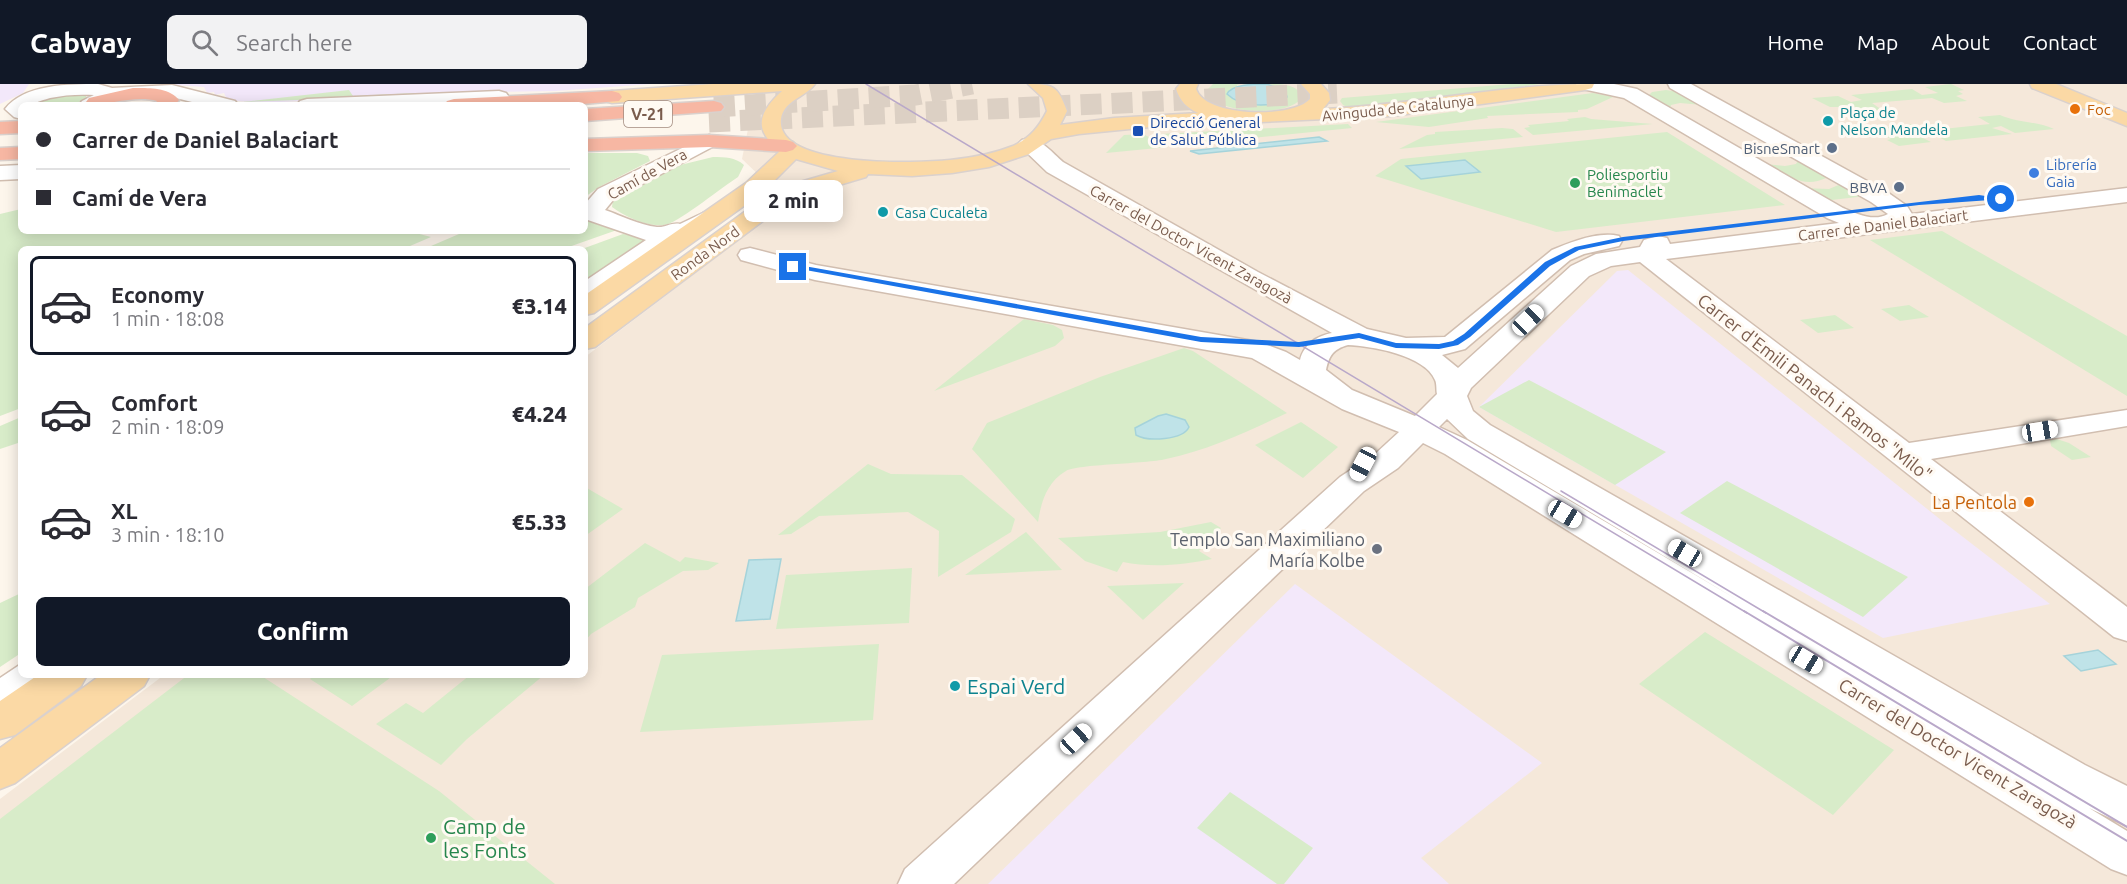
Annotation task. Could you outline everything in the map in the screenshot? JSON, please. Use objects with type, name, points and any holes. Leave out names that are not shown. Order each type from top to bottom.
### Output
[{"type":"highway","points":[[96,99],[148,95],[166,98],[169,100],[167,102]]},
{"type":"highway","points":[[513,102],[612,97]]},
{"type":"highway","name":"V-21","points":[[588,116],[711,121]]},
{"type":"highway","points":[[588,144],[711,121],[789,148]]},
{"type":"highway","name":"V-21","points":[[588,128],[711,121]]},
{"type":"highway","points":[[0,130],[18,129]]},
{"type":"highway","points":[[0,142],[18,141]]},
{"type":"highway","points":[[0,154],[18,153]]},
{"type":"highway","points":[[0,165],[18,165]]},
{"type":"main road","points":[[612,97],[794,84]]},
{"type":"main road","points":[[806,84],[784,97],[771,113],[772,130],[789,148],[832,164],[867,169]]},
{"type":"main road","points":[[1037,84],[1052,96],[1057,111],[1052,126],[1037,139]]},
{"type":"main road","name":"Avinguda de Catalunya","points":[[1189,84],[1186,88],[1187,96],[1195,104],[1210,111],[1251,118]]},
{"type":"main road","name":"Avinguda de Catalunya","points":[[1282,117],[1301,113],[1314,107],[1320,100],[1319,93],[1326,84]]},
{"type":"main road","name":"Avinguda de Catalunya","points":[[867,169],[948,168],[992,159],[1037,139],[1089,125],[1330,115],[1461,103],[1585,84]]},
{"type":"main road","points":[[2039,84],[2068,90],[2089,99],[2127,108]]},
{"type":"main road","points":[[2068,90],[2127,120]]},
{"type":"main road","name":"Ronda Nord","points":[[588,305],[754,188],[789,148]]},
{"type":"main road","name":"Ronda Nord","points":[[588,339],[784,194],[867,169]]},
{"type":"main road","points":[[0,723],[63,678]]},
{"type":"main road","points":[[0,771],[126,678]]},
{"type":"street","points":[[1585,84],[1616,89],[1639,98],[1835,213]]},
{"type":"street","points":[[36,102],[60,89],[83,87],[96,99],[172,91],[216,102]]},
{"type":"street","points":[[1639,98],[1640,92],[1655,87],[1685,88],[1837,173],[1891,215]]},
{"type":"street","points":[[384,102],[538,96],[612,97]]},
{"type":"street","points":[[0,109],[18,110]]},
{"type":"street","points":[[0,116],[18,111]]},
{"type":"street","name":"Camí de Vera","points":[[711,121],[606,194],[588,212],[631,228],[673,232],[683,231],[711,218]]},
{"type":"street","name":"Carrer del Doctor Vicent Zaragozà","points":[[1037,139],[1055,167],[1249,277],[1359,336]]},
{"type":"street","points":[[0,173],[18,172]]},
{"type":"street","points":[[1779,182],[1824,187],[1836,182],[1837,173]]},
{"type":"street","name":"Carrer de Daniel Balaciart","points":[[1396,345],[1439,347],[1455,343],[1548,264],[1577,248],[1623,239],[1835,213],[1891,215],[2125,191]]},
{"type":"street","name":"Carrer de Daniel Balaciart","points":[[1352,484],[1390,457],[1452,396],[1458,384],[1580,271],[1605,259],[1891,215],[1979,197],[2125,191]]},
{"type":"street","name":"Carrer de Daniel Balaciart","points":[[1649,253],[1653,245],[1690,238],[1700,230]]},
{"type":"street","points":[[588,291],[673,232]]},
{"type":"street","name":"Carrer d'Emili Panach i Ramos \"Milo\"","points":[[1649,253],[1650,258],[1660,268],[2127,627]]},
{"type":"street","points":[[750,255],[815,272],[1259,351],[1276,358],[1338,395]]},
{"type":"street","points":[[1201,340],[1299,344],[1359,336],[1396,345]]},
{"type":"street","points":[[922,884],[1352,484],[1374,443],[1368,423],[1311,372],[1311,362],[1327,342]]},
{"type":"street","name":"Carrer del Doctor Vicent Zaragozà","points":[[1396,345],[1425,357],[1442,368],[1450,381],[1452,396],[1459,415],[1479,432],[2070,778],[2127,807]]},
{"type":"street","name":"Carrer del Doctor Vicent Zaragozà","points":[[1338,395],[1419,428],[1456,447],[2127,855]]},
{"type":"street","points":[[1902,454],[2124,417]]},
{"type":"street","points":[[0,699],[31,678]]},
{"type":"shaded area","points":[[0,84],[29,84],[23,93],[0,104]]},
{"type":"shaded area","points":[[163,84],[652,84],[555,91],[282,102],[227,100],[224,93],[215,95],[214,92],[207,93],[204,87]]},
{"type":"shaded area","points":[[757,84],[2127,84],[2127,884],[0,884],[0,799],[160,678],[588,678],[588,355],[788,203],[742,159]]},
{"type":"shaded area","points":[[1628,270],[2050,604],[1883,638],[1479,407],[1617,271]]},
{"type":"shaded area","points":[[1295,584],[1542,763],[1421,858],[1449,884],[988,884]]},
{"type":"green space","points":[[1213,84],[1240,84],[1237,85],[1236,100],[1253,104],[1271,104],[1273,85],[1267,84],[1292,87],[1303,96],[1296,103],[1285,108],[1254,111],[1238,109],[1212,99],[1206,91]]},
{"type":"green space","points":[[1511,84],[1540,84],[1430,99],[1347,107],[1340,101],[1342,98]]},
{"type":"green space","points":[[1951,84],[1964,90],[1958,91],[1963,94],[1956,96],[1967,101],[1944,103],[1932,98],[1872,103],[1882,110],[1852,113],[1840,107],[1830,107],[1812,98],[1838,96],[1851,102],[1862,100],[1851,95],[1912,89],[1922,95],[1938,93],[1925,87]]},
{"type":"green space","points":[[349,90],[353,96],[415,93],[412,96],[242,102]]},
{"type":"green space","points":[[1666,90],[1679,92],[1702,105],[1680,103],[1671,105],[1670,109],[1648,96],[1652,92]]},
{"type":"green space","points":[[1593,93],[1613,97],[1587,109],[1578,110],[1578,112],[1487,116],[1488,118],[1429,127],[1376,122]]},
{"type":"green space","points":[[85,94],[87,98],[79,102],[39,102],[46,98]]},
{"type":"green space","points":[[2000,115],[2054,129],[2015,133],[2001,126],[1992,128],[2012,134],[1946,141],[1937,136],[1942,135],[1937,133],[1917,135],[1931,142],[1899,146],[1887,140],[1891,139],[1883,135],[1892,133],[1881,128],[1911,124],[1924,131],[1990,124],[1978,117]]},
{"type":"green space","points":[[1585,117],[1653,124],[1533,135],[1524,128],[1530,127],[1528,125]]},
{"type":"green space","points":[[1348,124],[1352,128],[1181,145],[1160,134]]},
{"type":"green space","points":[[1513,129],[1523,137],[1399,149],[1427,135],[1435,134],[1435,132]]},
{"type":"green space","name":"Poliesportiu Benimaclet","points":[[1667,132],[1785,205],[1556,232],[1375,176],[1401,159]]},
{"type":"green space","points":[[1143,134],[1168,147],[1106,153],[1124,135]]},
{"type":"green space","points":[[588,153],[637,153],[648,156],[650,161],[588,195]]},
{"type":"green space","points":[[713,157],[726,157],[744,165],[738,177],[668,224],[646,223],[624,215],[612,207],[613,199],[668,168]]},
{"type":"green space","points":[[1799,159],[1827,176],[1826,178],[1810,182],[1802,181],[1787,176],[1766,164],[1785,166],[1796,164]]},
{"type":"green space","points":[[1841,184],[1866,196],[1823,201],[1802,188],[1829,189]]},
{"type":"green space","points":[[18,210],[18,234],[420,234],[431,237],[410,246],[18,246],[18,409],[0,416],[0,214]]},
{"type":"green space","points":[[588,220],[617,230],[572,246],[431,246],[459,234],[588,234]]},
{"type":"green space","points":[[1942,231],[2127,336],[2127,396],[1870,240]]},
{"type":"green space","points":[[623,234],[650,237],[588,279],[588,247]]},
{"type":"green space","points":[[1909,305],[1929,317],[1900,321],[1881,309]]},
{"type":"green space","points":[[1835,315],[1854,328],[1818,333],[1800,320]]},
{"type":"green space","points":[[1024,319],[1053,325],[1062,330],[1064,338],[1055,346],[934,391]]},
{"type":"green space","points":[[1184,348],[1193,351],[1287,413],[1198,451],[1156,461],[1083,467],[1066,471],[1054,481],[1046,493],[1038,522],[972,449],[987,423],[1100,377]]},
{"type":"green space","points":[[1529,380],[1666,452],[1615,485],[1479,407]]},
{"type":"green space","points":[[18,418],[18,443],[0,449],[0,426]]},
{"type":"green space","points":[[1301,422],[1338,447],[1303,478],[1255,445]]},
{"type":"green space","points":[[2057,439],[2069,443],[2091,457],[2072,460],[2051,446],[2050,440]]},
{"type":"green space","points":[[868,464],[891,474],[962,475],[1015,519],[1011,532],[938,577],[939,531],[908,512],[819,516],[791,534],[778,535]]},
{"type":"green space","points":[[1727,481],[1908,577],[1863,617],[1680,513]]},
{"type":"green space","points":[[588,489],[623,509],[588,534]]},
{"type":"green space","points":[[1211,522],[1221,528],[1199,551],[1212,559],[1168,565],[1123,562],[1117,572],[1085,561],[1058,538],[1160,532]]},
{"type":"green space","points":[[1026,532],[1062,570],[965,575]]},
{"type":"green space","points":[[645,543],[680,562],[685,557],[719,563],[708,570],[683,571],[638,598],[635,607],[588,638],[588,587]]},
{"type":"green space","points":[[912,568],[909,623],[776,629],[786,575]]},
{"type":"green space","points":[[1184,583],[1143,620],[1107,586]]},
{"type":"green space","points":[[18,594],[18,655],[0,667],[0,603]]},
{"type":"green space","points":[[1705,632],[1894,750],[1833,815],[1639,684]]},
{"type":"green space","points":[[879,644],[873,720],[640,732],[662,655]]},
{"type":"green space","points":[[184,678],[265,678],[439,791],[555,884],[0,884],[0,819]]},
{"type":"green space","points":[[311,678],[390,678],[352,706]]},
{"type":"green space","points":[[466,678],[540,678],[467,739],[441,765],[376,724],[406,703],[423,713]]},
{"type":"green space","points":[[1230,792],[1313,848],[1284,884],[1277,884],[1197,828]]},
{"type":"water","points":[[1267,84],[1285,91],[1287,97],[1274,103],[1257,105],[1240,102],[1227,94],[1238,86]]},
{"type":"water","points":[[1319,137],[1327,141],[1199,154],[1190,151]]},
{"type":"water","points":[[1465,160],[1480,172],[1421,179],[1406,166]]},
{"type":"water","points":[[1166,414],[1185,420],[1189,427],[1180,435],[1173,437],[1148,439],[1136,435],[1135,428]]},
{"type":"water","points":[[781,559],[770,619],[736,621],[749,560]]},
{"type":"water","points":[[2098,650],[2116,664],[2081,671],[2064,656]]},
{"type":"tunnel","points":[[714,107],[916,95],[972,84]]},
{"type":"tunnel","points":[[709,122],[1337,93]]},
{"type":"tram line","points":[[866,84],[1747,613]]},
{"type":"tram line","points":[[1561,491],[1766,613]]},
{"type":"tram line","points":[[1744,611],[2127,841]]},
{"type":"tram line","points":[[1763,611],[2127,827]]},
{"type":"place","name":"Foc","points":[[2075,109]]},
{"type":"place","name":"Plaça de Nelson Mandela","points":[[1828,121]]},
{"type":"place","name":"Direcció General de Salut Pública","points":[[1138,131]]},
{"type":"place","name":"BisneSmart","points":[[1832,148]]},
{"type":"place","name":"Librería Gaia","points":[[2034,173]]},
{"type":"place","name":"Poliesportiu Benimaclet","points":[[1575,183]]},
{"type":"place","name":"BBVA","points":[[1899,187]]},
{"type":"place","name":"Casa Cucaleta","points":[[883,212]]},
{"type":"place","name":"La Pentola","points":[[2029,502]]},
{"type":"place","name":"Templo San Maximiliano María Kolbe","points":[[1377,549]]},
{"type":"place","name":"Espai Verd","points":[[955,686]]},
{"type":"place","name":"Camp de les Fonts","points":[[431,838]]},
{"type":"route","points":[[793,267],[1201,340],[1313,344],[1359,336],[1396,345],[1439,347],[1455,343],[1467,335],[1548,264],[1577,248],[1623,239],[1919,203],[1979,197],[2001,199]]}]
